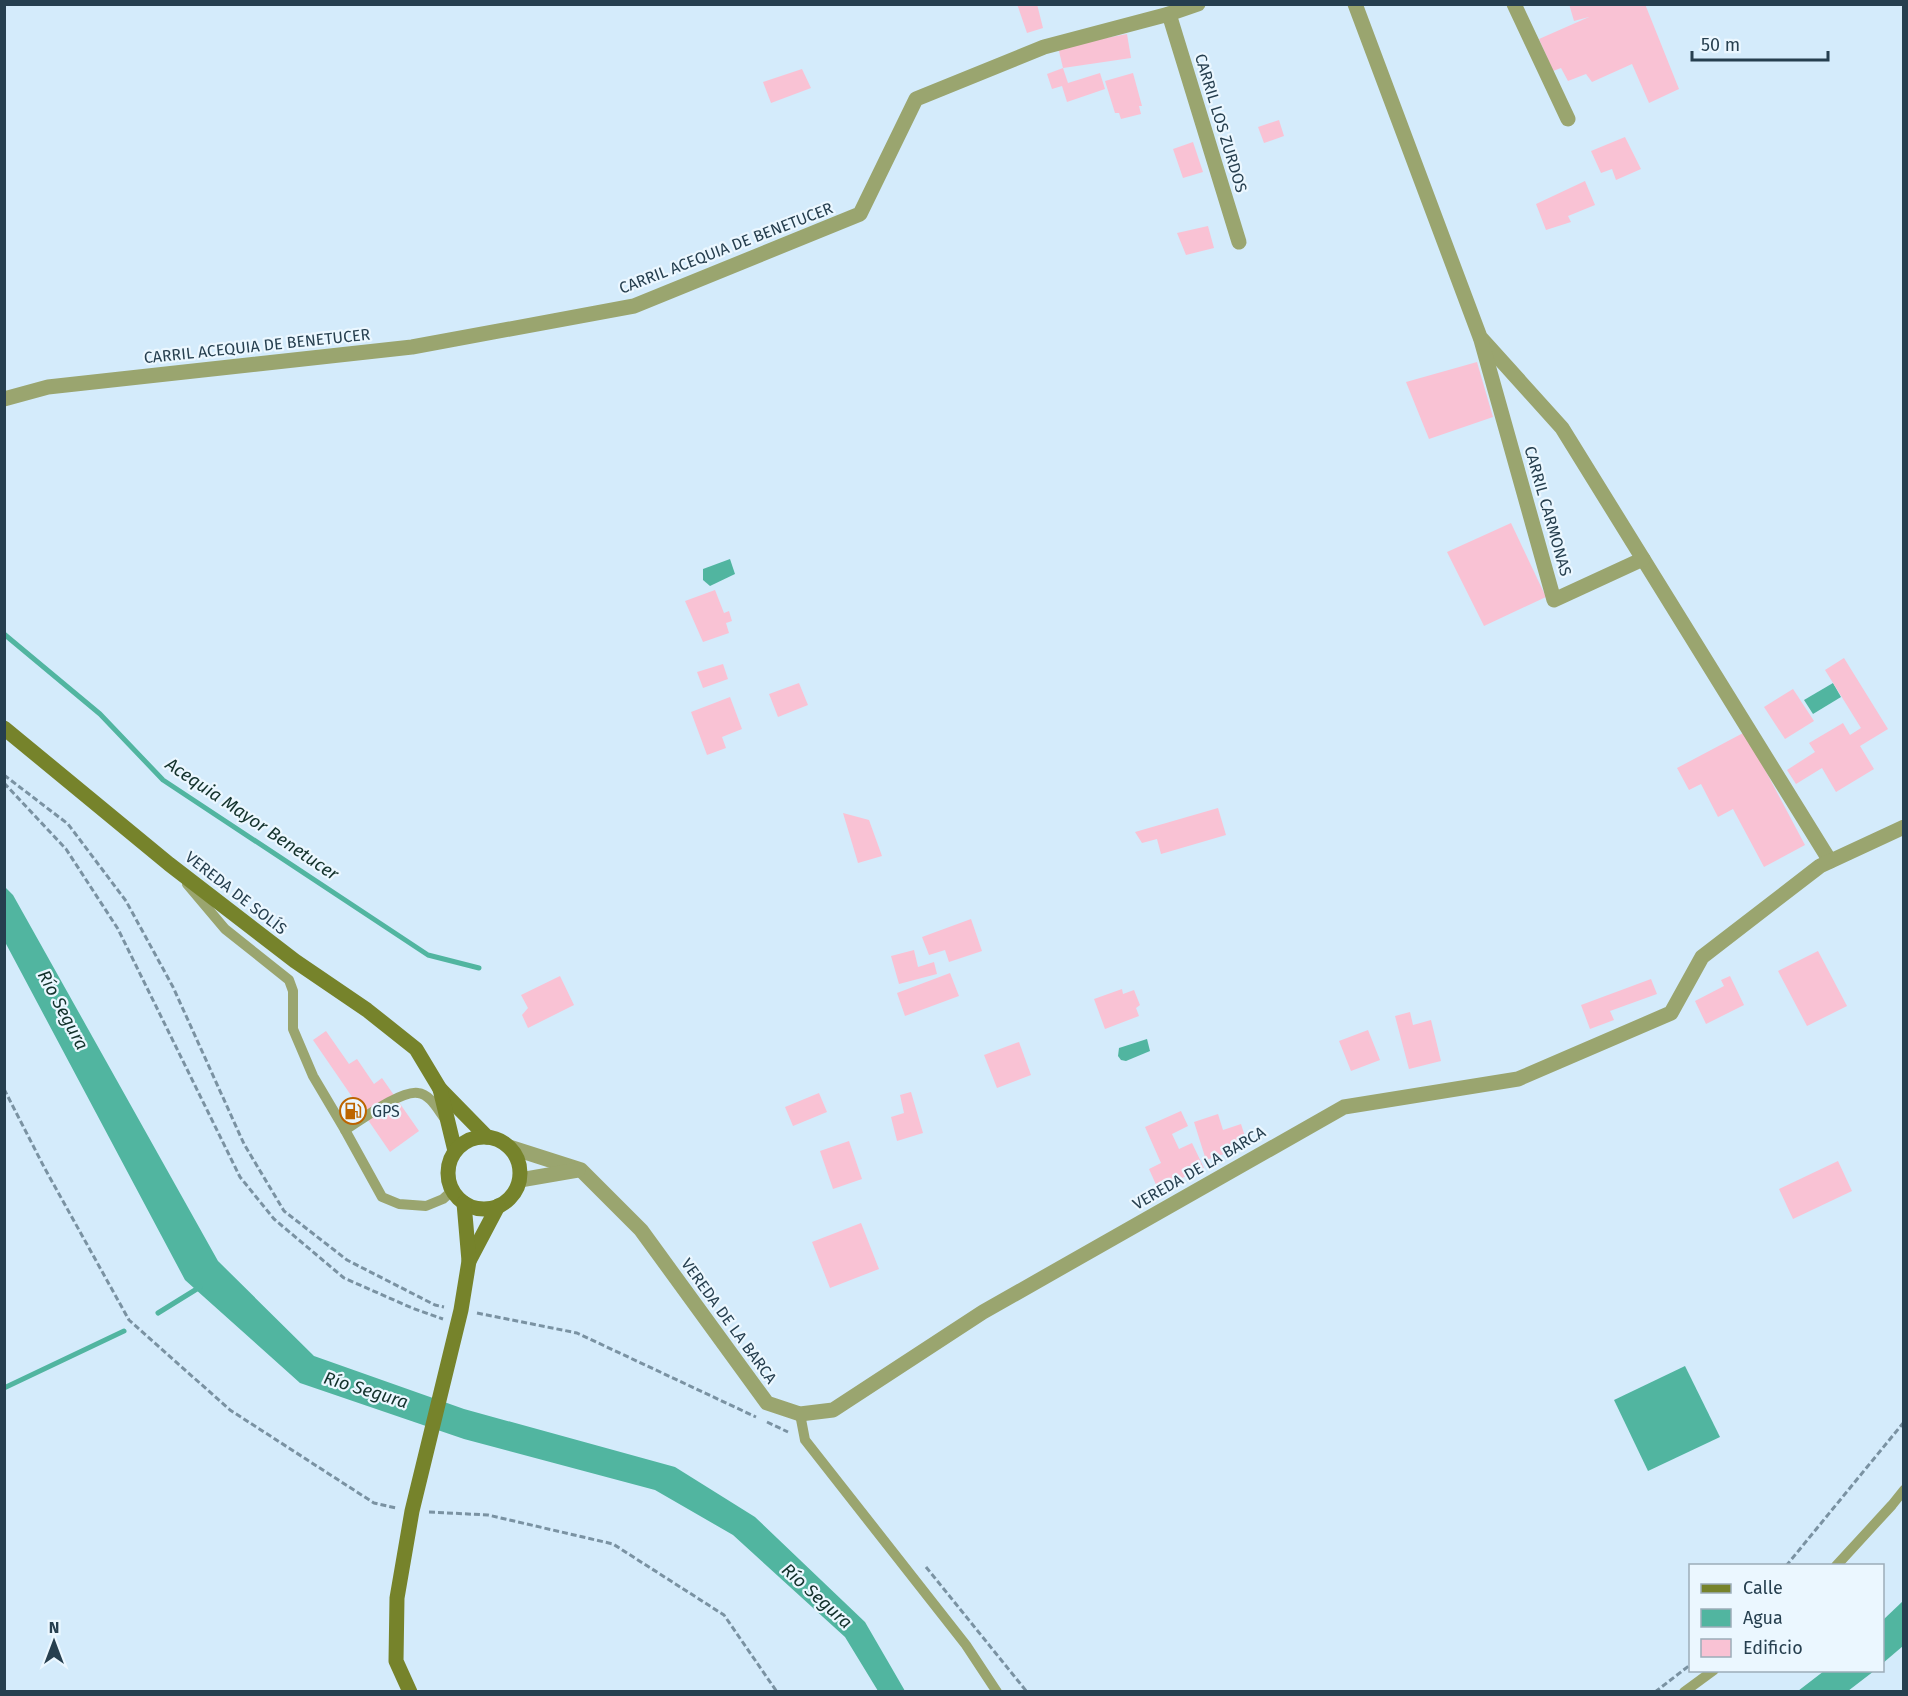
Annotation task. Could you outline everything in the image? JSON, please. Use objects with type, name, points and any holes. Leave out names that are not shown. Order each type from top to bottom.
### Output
[{"type":"street","name":"CARRIL ACEQUIA DE BENETUCER","points":[[4,399],[48,387],[412,347],[634,306],[860,214],[916,99],[1044,47],[1169,14],[1198,4]]},
{"type":"street","name":"CARRIL CARMONAS","points":[[1355,4],[1480,337],[1554,600],[1643,559]]},
{"type":"street","points":[[1514,4],[1568,119]]},
{"type":"street","name":"CARRIL LOS ZURDOS","points":[[1169,14],[1239,242]]},
{"type":"street","name":"CARRIL CARMONAS","points":[[1480,337],[1562,428],[1830,861]]},
{"type":"street","name":"VEREDA DE SOLÍS","points":[[4,728],[169,864],[295,961],[367,1010],[416,1049],[440,1089],[487,1137]]},
{"type":"street","name":"VEREDA DE LA BARCA","points":[[581,1170],[641,1230],[767,1403],[800,1414],[833,1410],[983,1311],[1344,1107],[1518,1079],[1671,1013],[1702,957],[1820,866],[1904,827]]},
{"type":"street","name":"VEREDA DE SOLÍS","points":[[440,1089],[455,1151]]},
{"type":"street","points":[[509,1147],[518,1162],[520,1180],[512,1195],[498,1206],[487,1209],[475,1208],[464,1203],[452,1191],[447,1171],[450,1160],[455,1151],[464,1143],[475,1138],[487,1137],[499,1140],[509,1147],[581,1170]]},
{"type":"street","points":[[520,1180],[581,1170]]},
{"type":"street","points":[[410,1692],[396,1661],[397,1598],[412,1511],[457,1324],[469,1261],[464,1203]]},
{"type":"street","points":[[469,1261],[498,1206]]},
{"type":"lane","points":[[169,864],[225,929],[289,980],[293,991],[292,1029],[314,1076],[382,1197],[399,1204],[426,1206],[443,1199],[452,1191]]},
{"type":"lane","points":[[345,1130],[406,1094],[419,1092],[430,1099],[448,1123]]},
{"type":"lane","points":[[800,1414],[806,1440],[966,1645],[997,1692]]},
{"type":"lane","points":[[1838,1564],[1904,1490]]},
{"type":"lane","points":[[1684,1692],[1713,1672]]},
{"type":"path","points":[[4,783],[66,849],[118,929],[240,1177],[274,1219],[344,1278],[412,1308],[457,1324]]},
{"type":"path","points":[[4,1089],[44,1167],[129,1320],[230,1410],[374,1503],[412,1511],[488,1515],[613,1544],[723,1615],[777,1692]]},
{"type":"path","points":[[1788,1564],[1904,1422]]},
{"type":"path","points":[[1654,1692],[1689,1666]]},
{"type":"water","points":[[730,559],[735,574],[710,586],[703,580],[703,569]]},
{"type":"water","points":[[1833,683],[1841,697],[1813,714],[1804,700]]},
{"type":"water","name":"Río Segura","points":[[4,886],[13,895],[218,1261],[314,1356],[464,1409],[675,1467],[755,1517],[865,1622],[905,1691],[878,1691],[845,1637],[733,1535],[655,1490],[464,1439],[300,1383],[185,1280],[5,942]]},
{"type":"water","points":[[1147,1039],[1150,1051],[1126,1061],[1121,1060],[1118,1056],[1119,1048]]},
{"type":"water","points":[[1685,1366],[1720,1437],[1648,1471],[1614,1400]]},
{"type":"water","points":[[1903,1601],[1903,1646],[1884,1662],[1884,1619]]},
{"type":"water","points":[[1823,1672],[1873,1672],[1848,1691],[1798,1691]]},
{"type":"building","points":[[1017,4],[1037,4],[1043,28],[1027,33]]},
{"type":"building","points":[[1569,4],[1645,4],[1679,89],[1649,103],[1632,64],[1592,82],[1586,74],[1568,81],[1561,68],[1553,71],[1539,39],[1589,17],[1574,21]]},
{"type":"building","points":[[1127,34],[1131,58],[1063,68],[1058,47]]},
{"type":"building","points":[[1063,68],[1068,83],[1100,73],[1105,89],[1067,102],[1062,86],[1052,89],[1047,74]]},
{"type":"building","points":[[802,69],[811,88],[771,103],[763,82]]},
{"type":"building","points":[[1133,73],[1142,106],[1139,106],[1141,114],[1121,119],[1119,113],[1115,113],[1105,81]]},
{"type":"building","points":[[1279,120],[1284,136],[1264,143],[1258,127]]},
{"type":"building","points":[[1625,137],[1641,169],[1616,180],[1612,169],[1601,173],[1591,151]]},
{"type":"building","points":[[1193,142],[1203,172],[1183,178],[1173,149]]},
{"type":"building","points":[[1585,181],[1595,205],[1568,216],[1571,222],[1546,230],[1536,204]]},
{"type":"building","points":[[1208,226],[1214,248],[1186,255],[1177,233]]},
{"type":"building","points":[[1477,362],[1493,417],[1429,439],[1406,382]]},
{"type":"building","points":[[1511,523],[1546,597],[1484,626],[1447,552]]},
{"type":"building","points":[[715,590],[724,613],[729,611],[732,621],[726,623],[729,633],[703,642],[685,601]]},
{"type":"building","points":[[1844,658],[1888,729],[1860,746],[1874,769],[1836,792],[1822,768],[1796,784],[1787,770],[1815,752],[1809,743],[1843,723],[1850,735],[1861,728],[1825,670]]},
{"type":"building","points":[[723,664],[728,679],[703,688],[697,672]]},
{"type":"building","points":[[799,683],[808,705],[778,717],[769,694]]},
{"type":"building","points":[[1793,689],[1814,721],[1785,739],[1764,707]]},
{"type":"building","points":[[730,697],[742,729],[722,737],[726,748],[707,755],[691,712]]},
{"type":"building","points":[[1745,732],[1805,845],[1764,867],[1733,809],[1718,817],[1701,784],[1689,790],[1677,768]]},
{"type":"building","points":[[1218,808],[1226,835],[1161,854],[1157,839],[1142,843],[1135,832]]},
{"type":"building","points":[[843,813],[869,820],[882,856],[858,863]]},
{"type":"building","points":[[971,919],[982,951],[949,962],[945,950],[929,955],[922,937]]},
{"type":"building","points":[[914,950],[918,967],[934,962],[937,974],[899,984],[891,956]]},
{"type":"building","points":[[1818,951],[1847,1006],[1807,1026],[1778,971]]},
{"type":"building","points":[[950,973],[959,996],[905,1016],[897,993]]},
{"type":"building","points":[[560,976],[574,1005],[528,1028],[522,1015],[528,1008],[521,995]]},
{"type":"building","points":[[1730,976],[1744,1005],[1706,1024],[1695,1001],[1724,986],[1721,980]]},
{"type":"building","points":[[1651,979],[1657,994],[1610,1011],[1614,1020],[1590,1029],[1581,1005]]},
{"type":"building","points":[[1122,989],[1123,994],[1134,990],[1140,1005],[1136,1008],[1139,1016],[1105,1029],[1094,999]]},
{"type":"building","points":[[1410,1012],[1413,1025],[1431,1020],[1441,1061],[1409,1069],[1395,1016]]},
{"type":"building","points":[[1368,1030],[1380,1060],[1351,1071],[1339,1041]]},
{"type":"building","points":[[326,1031],[349,1064],[357,1059],[374,1084],[382,1078],[419,1131],[390,1152],[313,1040]]},
{"type":"building","points":[[1019,1042],[1031,1075],[997,1088],[984,1055]]},
{"type":"building","points":[[911,1092],[923,1133],[897,1141],[891,1117],[904,1113],[900,1095]]},
{"type":"building","points":[[819,1093],[827,1112],[793,1126],[785,1107]]},
{"type":"building","points":[[1181,1111],[1188,1126],[1172,1134],[1179,1149],[1192,1143],[1204,1168],[1158,1189],[1149,1169],[1161,1163],[1145,1127]]},
{"type":"building","points":[[1218,1114],[1223,1130],[1241,1124],[1248,1146],[1206,1160],[1194,1122]]},
{"type":"building","points":[[849,1141],[862,1179],[833,1189],[820,1151]]},
{"type":"building","points":[[1838,1161],[1852,1191],[1793,1219],[1779,1189]]},
{"type":"building","points":[[861,1223],[879,1269],[830,1288],[812,1242]]},
{"type":"waterway","name":"Acequia Mayor Benetucer","points":[[4,634],[100,714],[163,780],[428,955],[479,968]]},
{"type":"waterway","points":[[158,1313],[200,1287]]},
{"type":"waterway","points":[[4,1388],[124,1331]]},
{"type":"place","name":"GPS","points":[[353,1111]]}]
